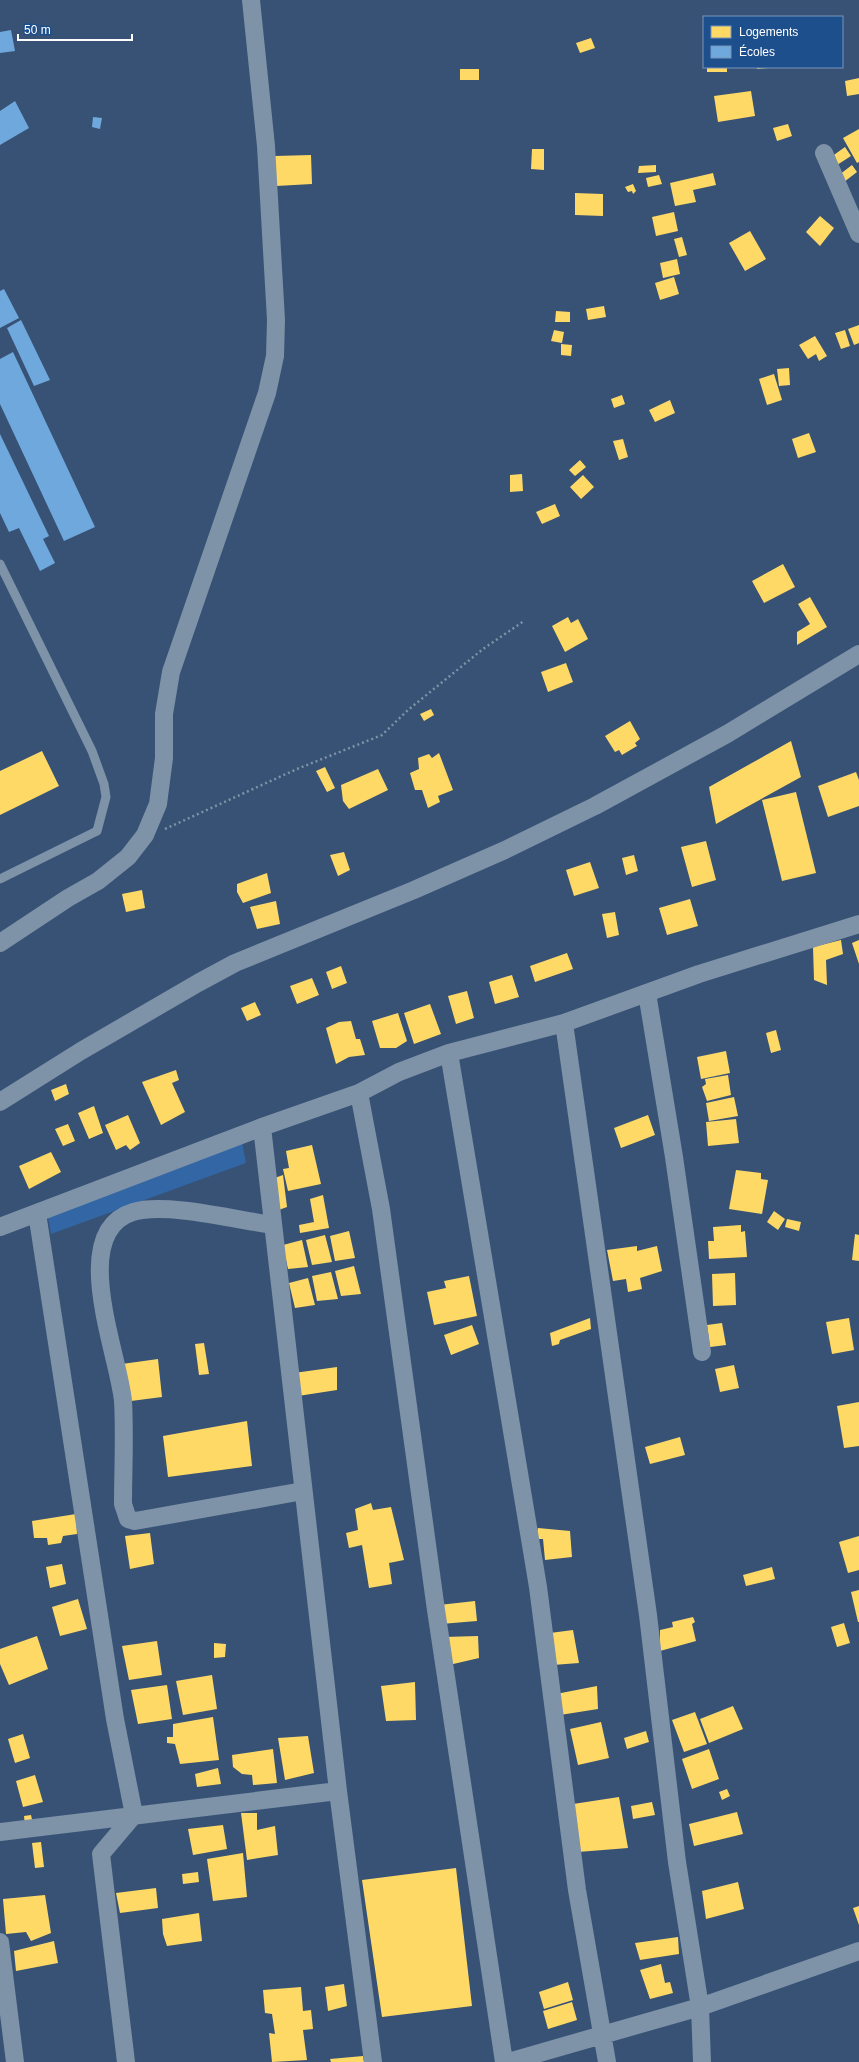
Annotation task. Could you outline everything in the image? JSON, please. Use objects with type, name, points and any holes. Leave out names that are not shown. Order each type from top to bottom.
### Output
[{"type":"street","points":[[0,943],[68,898],[98,881],[128,857],[145,835],[158,804],[164,758],[164,714],[171,672],[267,393],[275,356],[276,320],[266,146],[251,0]]},
{"type":"street","points":[[824,153],[859,234]]},
{"type":"street","points":[[0,1102],[81,1051],[235,963],[414,890],[505,850],[595,806],[727,734],[859,654]]},
{"type":"street","points":[[0,1227],[262,1127],[359,1093],[399,1072],[449,1053],[564,1023],[698,974],[859,924]]},
{"type":"street","points":[[647,993],[674,1157],[702,1352]]},
{"type":"street","points":[[564,1023],[648,1615],[677,1862],[700,2007],[702,2062]]},
{"type":"street","points":[[449,1053],[538,1587],[577,1890],[607,2062]]},
{"type":"street","points":[[359,1093],[381,1209],[436,1610],[504,2062]]},
{"type":"street","points":[[262,1127],[338,1791],[373,2062]]},
{"type":"street","points":[[273,1225],[180,1211],[148,1208],[131,1213],[117,1220],[108,1230],[100,1251],[100,1284],[122,1400],[123,1504],[128,1520],[135,1522],[303,1491]]},
{"type":"street","points":[[37,1213],[115,1719],[134,1815]]},
{"type":"street","points":[[0,1832],[338,1791]]},
{"type":"street","points":[[126,2062],[101,1854],[134,1815]]},
{"type":"street","points":[[0,1942],[15,2062]]},
{"type":"street","points":[[508,2062],[700,2007],[859,1951]]},
{"type":"lane","points":[[0,564],[92,751],[104,784],[106,798],[98,831],[0,880]]},
{"type":"path","points":[[141,841],[297,769],[382,735],[408,710],[483,649],[524,621]]},
{"type":"shaded area","points":[[242,1142],[246,1163],[51,1234],[48,1217]]},
{"type":"building: Logements","points":[[591,38],[595,48],[580,53],[576,43]]},
{"type":"building: Logements","points":[[707,68],[727,68],[727,72],[707,72]]},
{"type":"building: Logements","points":[[460,69],[479,69],[479,80],[460,80]]},
{"type":"building: Logements","points":[[859,78],[859,94],[847,96],[845,81]]},
{"type":"building: Logements","points":[[751,91],[755,116],[718,122],[714,96]]},
{"type":"building: Logements","points":[[788,124],[792,136],[777,141],[773,128]]},
{"type":"building: Logements","points":[[859,129],[859,162],[857,163],[843,138]]},
{"type":"building: Logements","points":[[845,147],[851,156],[837,165],[831,157]]},
{"type":"building: Logements","points":[[532,149],[544,149],[544,170],[531,169]]},
{"type":"building: Logements","points":[[311,155],[312,184],[276,186],[275,156]]},
{"type":"building: Logements","points":[[656,165],[656,172],[638,173],[639,166]]},
{"type":"building: Logements","points":[[852,165],[857,172],[844,182],[839,175]]},
{"type":"building: Logements","points":[[713,173],[716,185],[693,190],[696,202],[675,206],[670,183]]},
{"type":"building: Logements","points":[[659,175],[662,184],[648,187],[646,178]]},
{"type":"building: Logements","points":[[633,184],[636,191],[633,194],[632,191],[628,192],[625,187]]},
{"type":"building: Logements","points":[[575,193],[603,194],[603,216],[575,215]]},
{"type":"building: Logements","points":[[674,212],[678,231],[656,236],[652,217]]},
{"type":"building: Logements","points":[[820,216],[834,228],[820,246],[806,232]]},
{"type":"building: Logements","points":[[750,231],[766,259],[745,271],[729,243]]},
{"type":"building: Logements","points":[[682,237],[687,255],[679,257],[674,239]]},
{"type":"building: Logements","points":[[677,259],[680,274],[663,278],[660,263]]},
{"type":"building: Logements","points":[[674,277],[679,294],[660,300],[655,283]]},
{"type":"building: Logements","points":[[604,306],[606,317],[588,320],[586,309]]},
{"type":"building: Logements","points":[[556,311],[570,312],[570,322],[555,322]]},
{"type":"building: Logements","points":[[859,325],[859,343],[854,345],[848,329]]},
{"type":"building: Logements","points":[[554,330],[564,332],[562,343],[551,341]]},
{"type":"building: Logements","points":[[845,330],[850,346],[841,349],[835,333]]},
{"type":"building: Logements","points":[[815,336],[827,356],[819,361],[816,354],[808,359],[799,345]]},
{"type":"building: Logements","points":[[561,344],[572,345],[571,356],[561,355]]},
{"type":"building: Logements","points":[[789,368],[790,385],[779,386],[777,369]]},
{"type":"building: Logements","points":[[774,374],[782,400],[767,405],[759,379]]},
{"type":"building: Logements","points":[[622,395],[625,404],[614,408],[611,399]]},
{"type":"building: Logements","points":[[670,400],[675,413],[655,422],[649,410]]},
{"type":"building: Logements","points":[[809,433],[816,452],[798,458],[792,439]]},
{"type":"building: Logements","points":[[623,439],[628,457],[619,460],[613,441]]},
{"type":"building: Logements","points":[[580,460],[586,467],[575,476],[569,470]]},
{"type":"building: Logements","points":[[522,474],[523,491],[510,492],[510,475]]},
{"type":"building: Logements","points":[[583,475],[594,487],[581,499],[570,487]]},
{"type":"building: Logements","points":[[555,504],[560,516],[542,524],[536,512]]},
{"type":"building: Logements","points":[[783,564],[795,587],[764,603],[752,581]]},
{"type":"building: Logements","points":[[810,597],[827,627],[797,645],[797,632],[810,624],[798,604]]},
{"type":"building: Logements","points":[[568,617],[571,623],[578,619],[588,639],[565,652],[552,626]]},
{"type":"building: Logements","points":[[566,663],[573,682],[548,692],[541,672]]},
{"type":"building: Logements","points":[[431,709],[434,715],[424,721],[420,714]]},
{"type":"building: Logements","points":[[630,721],[640,739],[635,743],[637,746],[622,755],[619,750],[615,752],[605,736]]},
{"type":"building: Logements","points":[[791,741],[801,777],[716,824],[709,787]]},
{"type":"building: Logements","points":[[42,751],[59,786],[0,815],[0,771]]},
{"type":"building: Logements","points":[[439,753],[453,790],[438,796],[440,802],[428,808],[422,790],[415,790],[410,773],[419,769],[418,758],[429,754],[432,758]]},
{"type":"building: Logements","points":[[325,767],[335,788],[327,792],[316,771]]},
{"type":"building: Logements","points":[[378,769],[388,790],[349,809],[343,801],[341,785]]},
{"type":"building: Logements","points":[[856,772],[859,780],[859,806],[828,817],[818,786]]},
{"type":"building: Logements","points":[[796,792],[816,873],[782,881],[762,800]]},
{"type":"building: Logements","points":[[706,841],[716,880],[692,887],[681,847]]},
{"type":"building: Logements","points":[[344,852],[350,870],[338,876],[330,855]]},
{"type":"building: Logements","points":[[634,855],[638,871],[626,875],[622,858]]},
{"type":"building: Logements","points":[[590,862],[599,888],[574,896],[566,870]]},
{"type":"building: Logements","points":[[267,873],[271,893],[243,903],[237,892],[237,884]]},
{"type":"building: Logements","points":[[142,890],[145,908],[126,912],[122,894]]},
{"type":"building: Logements","points":[[690,899],[698,926],[667,935],[659,908]]},
{"type":"building: Logements","points":[[276,901],[280,924],[257,929],[250,907]]},
{"type":"building: Logements","points":[[615,912],[619,935],[607,938],[602,914]]},
{"type":"building: Logements","points":[[841,940],[843,954],[826,960],[827,985],[814,980],[813,947]]},
{"type":"building: Logements","points":[[859,940],[859,964],[852,943]]},
{"type":"building: Logements","points":[[567,953],[573,969],[535,982],[530,966]]},
{"type":"building: Logements","points":[[341,966],[347,983],[332,989],[326,972]]},
{"type":"building: Logements","points":[[512,975],[519,997],[495,1004],[489,982]]},
{"type":"building: Logements","points":[[312,978],[319,995],[297,1004],[290,986]]},
{"type":"building: Logements","points":[[467,991],[474,1018],[456,1024],[448,996]]},
{"type":"building: Logements","points":[[255,1002],[261,1015],[247,1021],[241,1008]]},
{"type":"building: Logements","points":[[430,1004],[441,1034],[414,1044],[404,1013]]},
{"type":"building: Logements","points":[[398,1013],[407,1041],[396,1048],[380,1048],[372,1021]]},
{"type":"building: Logements","points":[[351,1021],[356,1039],[360,1039],[365,1055],[349,1057],[336,1064],[326,1028],[339,1022]]},
{"type":"building: Logements","points":[[776,1030],[781,1050],[771,1053],[766,1033]]},
{"type":"building: Logements","points":[[726,1051],[730,1073],[701,1079],[697,1057]]},
{"type":"building: Logements","points":[[176,1070],[179,1080],[172,1083],[185,1112],[161,1125],[142,1082]]},
{"type":"building: Logements","points":[[728,1075],[731,1095],[707,1101],[702,1087],[706,1084],[705,1079]]},
{"type":"building: Logements","points":[[66,1084],[69,1094],[55,1101],[51,1090]]},
{"type":"building: Logements","points":[[734,1097],[738,1116],[709,1121],[706,1103]]},
{"type":"building: Logements","points":[[94,1106],[103,1133],[89,1139],[78,1113]]},
{"type":"building: Logements","points":[[128,1115],[140,1143],[130,1150],[126,1145],[116,1150],[105,1125]]},
{"type":"building: Logements","points":[[648,1115],[655,1135],[621,1148],[614,1128]]},
{"type":"building: Logements","points":[[736,1119],[739,1143],[708,1146],[706,1122]]},
{"type":"building: Logements","points":[[68,1124],[75,1141],[63,1146],[55,1129]]},
{"type":"building: Logements","points":[[312,1145],[321,1184],[288,1191],[283,1169],[289,1168],[286,1151]]},
{"type":"building: Logements","points":[[51,1152],[61,1172],[29,1189],[19,1166]]},
{"type":"building: Logements","points":[[736,1170],[761,1173],[761,1179],[768,1180],[762,1214],[729,1209]]},
{"type":"building: Logements","points":[[283,1175],[287,1207],[276,1211],[272,1179]]},
{"type":"building: Logements","points":[[323,1195],[329,1228],[300,1233],[299,1225],[314,1222],[310,1199]]},
{"type":"building: Logements","points":[[774,1211],[785,1219],[778,1230],[767,1222]]},
{"type":"building: Logements","points":[[787,1219],[801,1222],[799,1231],[785,1227]]},
{"type":"building: Logements","points":[[741,1225],[741,1232],[745,1231],[747,1257],[709,1259],[708,1241],[714,1241],[713,1227]]},
{"type":"building: Logements","points":[[349,1231],[355,1258],[335,1261],[330,1236]]},
{"type":"building: Logements","points":[[855,1234],[859,1235],[859,1261],[852,1260]]},
{"type":"building: Logements","points":[[325,1235],[332,1262],[312,1265],[306,1240]]},
{"type":"building: Logements","points":[[302,1240],[308,1267],[288,1269],[283,1245]]},
{"type":"building: Logements","points":[[637,1246],[637,1251],[657,1246],[662,1271],[640,1278],[642,1289],[628,1292],[626,1279],[613,1281],[607,1250]]},
{"type":"building: Logements","points":[[354,1266],[361,1294],[341,1296],[335,1271]]},
{"type":"building: Logements","points":[[331,1272],[338,1299],[317,1301],[312,1276]]},
{"type":"building: Logements","points":[[735,1273],[736,1305],[713,1306],[712,1274]]},
{"type":"building: Logements","points":[[469,1276],[477,1316],[434,1325],[427,1292],[446,1288],[444,1281]]},
{"type":"building: Logements","points":[[308,1278],[315,1305],[295,1308],[289,1283]]},
{"type":"building: Logements","points":[[590,1318],[591,1329],[560,1340],[559,1344],[552,1346],[550,1333]]},
{"type":"building: Logements","points":[[849,1318],[854,1350],[832,1354],[826,1322]]},
{"type":"building: Logements","points":[[722,1323],[726,1345],[710,1347],[707,1325]]},
{"type":"building: Logements","points":[[472,1325],[479,1344],[451,1355],[444,1335]]},
{"type":"building: Logements","points":[[204,1343],[209,1374],[199,1375],[195,1344]]},
{"type":"building: Logements","points":[[158,1359],[162,1397],[131,1401],[122,1364]]},
{"type":"building: Logements","points":[[734,1365],[739,1388],[720,1392],[715,1369]]},
{"type":"building: Logements","points":[[337,1367],[337,1390],[298,1396],[294,1373]]},
{"type":"building: Logements","points":[[859,1402],[859,1446],[844,1448],[837,1406]]},
{"type":"building: Logements","points":[[247,1421],[252,1466],[168,1477],[163,1436]]},
{"type":"building: Logements","points":[[680,1437],[685,1455],[650,1464],[645,1447]]},
{"type":"building: Logements","points":[[371,1503],[373,1510],[391,1507],[404,1560],[389,1563],[392,1584],[369,1588],[362,1545],[349,1548],[346,1533],[358,1530],[355,1509]]},
{"type":"building: Logements","points":[[76,1514],[77,1534],[63,1536],[61,1543],[48,1545],[47,1538],[34,1538],[32,1521]]},
{"type":"building: Logements","points":[[538,1528],[570,1531],[572,1557],[545,1560],[543,1539],[535,1539]]},
{"type":"building: Logements","points":[[150,1533],[154,1564],[130,1569],[125,1536]]},
{"type":"building: Logements","points":[[859,1536],[859,1570],[848,1573],[839,1542]]},
{"type":"building: Logements","points":[[62,1564],[66,1584],[50,1588],[46,1567]]},
{"type":"building: Logements","points":[[772,1567],[775,1579],[746,1586],[743,1575]]},
{"type":"building: Logements","points":[[859,1590],[859,1622],[858,1622],[851,1592]]},
{"type":"building: Logements","points":[[78,1599],[87,1629],[60,1636],[52,1607]]},
{"type":"building: Logements","points":[[475,1601],[477,1621],[441,1624],[439,1605]]},
{"type":"building: Logements","points":[[693,1617],[695,1622],[692,1624],[696,1641],[660,1651],[660,1630],[673,1627],[672,1622]]},
{"type":"building: Logements","points":[[844,1623],[850,1643],[837,1647],[831,1627]]},
{"type":"building: Logements","points":[[573,1630],[579,1663],[553,1665],[550,1633]]},
{"type":"building: Logements","points":[[37,1636],[48,1669],[9,1685],[0,1664],[0,1649]]},
{"type":"building: Logements","points":[[478,1636],[479,1658],[449,1665],[444,1637]]},
{"type":"building: Logements","points":[[157,1641],[162,1675],[129,1680],[122,1646]]},
{"type":"building: Logements","points":[[214,1643],[226,1644],[225,1657],[214,1658]]},
{"type":"building: Logements","points":[[212,1675],[217,1709],[183,1715],[176,1681]]},
{"type":"building: Logements","points":[[415,1682],[416,1720],[386,1721],[381,1686]]},
{"type":"building: Logements","points":[[167,1685],[172,1719],[138,1724],[131,1690]]},
{"type":"building: Logements","points":[[597,1686],[598,1709],[560,1715],[556,1694]]},
{"type":"building: Logements","points":[[733,1706],[743,1729],[709,1743],[700,1719]]},
{"type":"building: Logements","points":[[695,1712],[707,1744],[684,1752],[672,1720]]},
{"type":"building: Logements","points":[[213,1717],[219,1760],[180,1764],[175,1744],[167,1743],[167,1737],[173,1737],[173,1724]]},
{"type":"building: Logements","points":[[601,1722],[609,1758],[578,1765],[570,1729]]},
{"type":"building: Logements","points":[[646,1731],[649,1742],[627,1749],[624,1738]]},
{"type":"building: Logements","points":[[23,1734],[30,1758],[15,1763],[8,1739]]},
{"type":"building: Logements","points":[[308,1736],[314,1773],[285,1780],[278,1738]]},
{"type":"building: Logements","points":[[273,1749],[277,1783],[253,1785],[252,1775],[242,1774],[233,1767],[232,1755]]},
{"type":"building: Logements","points":[[709,1749],[719,1779],[692,1789],[682,1759]]},
{"type":"building: Logements","points":[[218,1768],[221,1784],[197,1787],[195,1774]]},
{"type":"building: Logements","points":[[35,1775],[43,1802],[23,1807],[16,1781]]},
{"type":"building: Logements","points":[[727,1789],[730,1796],[722,1800],[719,1792]]},
{"type":"building: Logements","points":[[619,1797],[628,1848],[578,1852],[573,1804]]},
{"type":"building: Logements","points":[[652,1802],[655,1815],[633,1819],[631,1806]]},
{"type":"building: Logements","points":[[737,1812],[743,1834],[694,1846],[689,1824]]},
{"type":"building: Logements","points":[[241,1813],[257,1813],[257,1830],[275,1826],[278,1855],[247,1860]]},
{"type":"building: Logements","points":[[31,1815],[33,1824],[25,1825],[24,1816]]},
{"type":"building: Logements","points":[[223,1825],[227,1849],[193,1855],[188,1829]]},
{"type":"building: Logements","points":[[41,1842],[44,1867],[35,1868],[32,1843]]},
{"type":"building: Logements","points":[[243,1853],[247,1897],[213,1901],[207,1859]]},
{"type":"building: Logements","points":[[456,1868],[472,2006],[382,2017],[362,1880]]},
{"type":"building: Logements","points":[[198,1872],[199,1882],[183,1884],[182,1874]]},
{"type":"building: Logements","points":[[738,1882],[744,1909],[706,1919],[702,1891]]},
{"type":"building: Logements","points":[[156,1888],[158,1908],[120,1913],[116,1893]]},
{"type":"building: Logements","points":[[45,1895],[51,1933],[31,1941],[26,1932],[6,1934],[3,1899]]},
{"type":"building: Logements","points":[[859,1906],[859,1925],[853,1908]]},
{"type":"building: Logements","points":[[199,1913],[202,1941],[167,1946],[163,1934],[162,1919]]},
{"type":"building: Logements","points":[[678,1937],[679,1954],[640,1960],[635,1943]]},
{"type":"building: Logements","points":[[54,1941],[58,1963],[16,1971],[14,1951]]},
{"type":"building: Logements","points":[[661,1964],[665,1983],[670,1982],[673,1993],[650,1999],[640,1970]]},
{"type":"building: Logements","points":[[568,1982],[573,2000],[544,2009],[539,1992]]},
{"type":"building: Logements","points":[[344,1984],[347,2006],[328,2011],[325,1987]]},
{"type":"building: Logements","points":[[301,1987],[303,2011],[311,2010],[313,2029],[303,2030],[307,2060],[272,2062],[269,2033],[275,2034],[272,2014],[265,2013],[263,1990]]},
{"type":"building: Logements","points":[[572,2002],[577,2020],[548,2029],[543,2011]]},
{"type":"building: Logements","points":[[363,2056],[364,2062],[331,2062],[330,2059]]},
{"type":"building: Écoles","points":[[11,30],[15,51],[0,53],[0,32]]},
{"type":"building: Écoles","points":[[15,101],[29,128],[0,145],[0,111]]},
{"type":"building: Écoles","points":[[93,117],[102,118],[100,129],[92,127]]},
{"type":"building: Écoles","points":[[4,289],[19,318],[0,328],[0,291]]},
{"type":"building: Écoles","points":[[21,320],[50,380],[34,386],[7,328]]},
{"type":"building: Écoles","points":[[13,352],[95,527],[64,541],[0,404],[0,359]]},
{"type":"building: Écoles","points":[[0,434],[49,536],[43,539],[55,563],[40,571],[19,528],[9,532],[0,513]]}]
